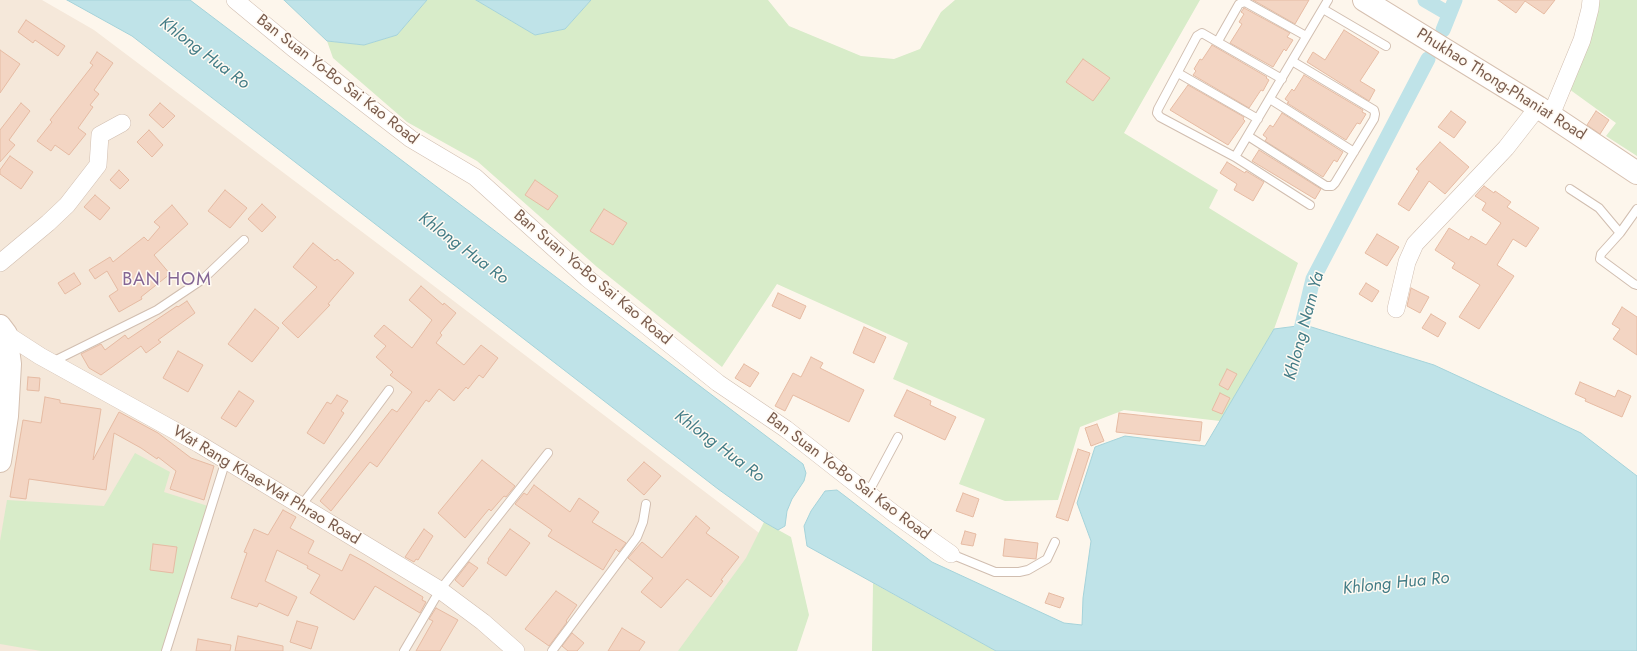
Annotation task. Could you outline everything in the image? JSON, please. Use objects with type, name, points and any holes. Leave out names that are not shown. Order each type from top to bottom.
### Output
[{"type":"main road","name":"Phukhao Thong-Phaniat Road","points":[[1364,0],[1545,111],[1637,173]]},
{"type":"main road","points":[[0,461],[7,416],[10,377],[10,364],[3,330]]},
{"type":"street","name":"Ban Suan Yo-Bo Sai Kao Road","points":[[235,0],[293,48],[411,139],[475,177],[593,283],[718,383],[786,429],[868,493],[952,554]]},
{"type":"street","points":[[1396,309],[1407,262],[1416,244],[1506,148],[1545,111],[1582,40],[1591,0]]},
{"type":"street","points":[[0,264],[48,224],[67,205],[98,165],[100,135],[122,123]]},
{"type":"street","name":"Wat Rang Khae-Wat Phrao Road","points":[[3,330],[51,363],[226,460],[293,501],[300,507],[440,590],[493,630],[516,651]]},
{"type":"lane","points":[[1235,157],[1328,0]]},
{"type":"lane","points":[[1218,41],[1239,4],[1245,2],[1306,36]]},
{"type":"lane","points":[[1323,9],[1386,46]]},
{"type":"lane","points":[[1282,79],[1202,33],[1197,36],[1157,112],[1160,117],[1235,157],[1310,205]]},
{"type":"lane","points":[[1248,136],[1326,186],[1332,186],[1336,183],[1374,120],[1374,110],[1292,61]]},
{"type":"lane","points":[[1178,73],[1258,118]]},
{"type":"lane","points":[[1270,99],[1354,152]]},
{"type":"lane","points":[[1570,189],[1599,208],[1620,233]]},
{"type":"lane","points":[[1637,209],[1620,233],[1601,254],[1600,259],[1637,285]]},
{"type":"lane","points":[[51,363],[157,310],[203,279],[244,240]]},
{"type":"lane","points":[[300,507],[389,390]]},
{"type":"lane","points":[[868,493],[898,437]]},
{"type":"lane","points":[[404,651],[440,590],[548,452]]},
{"type":"lane","points":[[166,651],[226,460]]},
{"type":"lane","points":[[552,651],[637,537],[643,522],[646,504]]},
{"type":"lane","points":[[952,554],[995,572],[1019,572],[1028,570],[1047,559],[1055,542]]},
{"type":"shaded area","points":[[0,0],[42,0],[94,30],[767,539],[697,651],[0,651]]},
{"type":"green space","points":[[427,0],[476,0],[535,35],[565,29],[591,0],[768,0],[789,26],[861,56],[894,59],[920,49],[941,12],[955,0],[1200,0],[1124,133],[1218,190],[1209,208],[1298,263],[1274,329],[1220,421],[1124,410],[1080,427],[1058,500],[1005,501],[959,484],[985,419],[893,379],[908,343],[777,284],[722,367],[597,267],[477,161],[407,122],[333,58],[327,41],[364,45],[397,35]]},
{"type":"green space","points":[[1597,0],[1637,0],[1637,156],[1606,136],[1616,123],[1569,89]]},
{"type":"green space","points":[[135,453],[170,472],[164,492],[208,506],[165,651],[41,651],[0,644],[0,541],[7,500],[104,506]]},
{"type":"green space","points":[[764,522],[791,537],[809,615],[797,651],[678,651],[746,558]]},
{"type":"green space","points":[[873,583],[996,651],[872,651]]},
{"type":"water","name":"Khlong Hua Ro","points":[[67,0],[190,0],[803,464],[806,473],[804,481],[792,499],[787,511],[785,526],[778,530],[764,522],[718,489],[132,36]]},
{"type":"water","points":[[284,0],[427,0],[397,35],[364,45],[327,41]]},
{"type":"water","points":[[476,0],[591,0],[565,29],[535,35]]},
{"type":"water","name":"Khlong Hua Ro","points":[[1305,325],[1434,365],[1581,433],[1637,476],[1637,651],[996,651],[807,546],[804,526],[811,511],[825,491],[837,490],[932,562],[1064,623],[1082,625],[1083,598],[1091,541],[1077,503],[1095,447],[1125,436],[1205,446],[1274,329]]},
{"type":"building","points":[[1253,0],[1309,0],[1295,24]]},
{"type":"building","points":[[1498,0],[1555,0],[1544,14],[1525,1],[1516,13]]},
{"type":"building","points":[[1244,8],[1290,33],[1287,37],[1293,40],[1286,51],[1284,49],[1273,67],[1230,43],[1242,24],[1239,22],[1244,14],[1241,12]]},
{"type":"building","points":[[26,20],[65,46],[58,56],[35,40],[33,43],[18,32]]},
{"type":"building","points":[[1344,30],[1379,52],[1360,81],[1375,90],[1369,101],[1307,62],[1313,52],[1325,60]]},
{"type":"building","points":[[1212,45],[1267,77],[1266,78],[1269,80],[1263,91],[1261,90],[1249,108],[1193,75],[1196,71],[1194,69],[1200,59],[1202,60]]},
{"type":"building","points":[[0,50],[20,64],[0,93]]},
{"type":"building","points":[[97,52],[113,63],[94,90],[99,94],[90,105],[93,107],[78,128],[86,134],[69,155],[55,145],[51,151],[37,141],[52,122],[50,120],[93,65],[90,63]]},
{"type":"building","points":[[1083,59],[1110,78],[1093,101],[1066,82]]},
{"type":"building","points":[[1304,75],[1363,110],[1362,112],[1366,114],[1360,124],[1357,123],[1346,140],[1287,103],[1289,102],[1285,99],[1292,89],[1294,91]]},
{"type":"building","points":[[1188,85],[1244,117],[1243,119],[1245,121],[1228,145],[1170,110]]},
{"type":"building","points":[[21,103],[30,111],[9,140],[15,145],[0,162],[0,130]]},
{"type":"building","points":[[160,103],[175,116],[163,128],[149,115]]},
{"type":"building","points":[[1451,111],[1466,122],[1454,138],[1438,127]]},
{"type":"building","points":[[1596,111],[1609,120],[1600,134],[1587,125]]},
{"type":"building","points":[[1282,113],[1343,152],[1337,162],[1334,160],[1323,177],[1265,141],[1267,138],[1263,135],[1270,125],[1273,127]]},
{"type":"building","points":[[149,130],[163,145],[152,157],[137,142]]},
{"type":"building","points":[[1440,142],[1469,167],[1445,194],[1429,181],[1409,211],[1398,204],[1419,171],[1416,169]]},
{"type":"building","points":[[1259,150],[1321,189],[1315,199],[1252,161]]},
{"type":"building","points":[[10,156],[33,172],[21,189],[0,174],[0,170]]},
{"type":"building","points":[[1227,162],[1264,182],[1253,201],[1234,190],[1237,184],[1220,173]]},
{"type":"building","points":[[119,170],[129,180],[120,189],[110,180]]},
{"type":"building","points":[[535,180],[558,196],[548,210],[525,195]]},
{"type":"building","points":[[1484,186],[1494,193],[1495,191],[1511,202],[1507,207],[1539,228],[1526,247],[1513,239],[1497,265],[1514,276],[1479,329],[1459,317],[1480,285],[1452,268],[1455,263],[1435,250],[1449,228],[1469,240],[1471,236],[1486,245],[1501,223],[1482,210],[1486,203],[1475,196]]},
{"type":"building","points":[[225,190],[247,208],[230,228],[208,211]]},
{"type":"building","points":[[95,195],[110,208],[100,220],[84,207]]},
{"type":"building","points":[[262,204],[276,217],[262,232],[248,219]]},
{"type":"building","points":[[172,205],[188,224],[154,255],[170,274],[141,297],[142,299],[119,312],[109,296],[118,290],[107,271],[95,279],[89,270],[110,257],[113,262],[144,237],[148,241],[160,227],[154,222]]},
{"type":"building","points":[[604,209],[627,223],[613,245],[590,231]]},
{"type":"building","points":[[1377,234],[1399,247],[1387,266],[1365,253]]},
{"type":"building","points":[[313,243],[335,261],[337,259],[354,273],[328,304],[330,305],[298,338],[282,323],[317,287],[293,267]]},
{"type":"building","points":[[74,273],[81,284],[65,294],[58,283]]},
{"type":"building","points":[[1366,283],[1379,291],[1372,302],[1359,294]]},
{"type":"building","points":[[421,286],[443,305],[444,303],[456,313],[440,333],[442,335],[436,343],[464,365],[481,345],[498,358],[483,378],[479,375],[468,389],[466,387],[454,401],[439,389],[429,402],[426,400],[377,467],[370,462],[331,511],[320,501],[392,409],[397,412],[412,392],[390,375],[393,372],[376,357],[386,346],[374,336],[384,325],[412,348],[432,320],[409,300]]},
{"type":"building","points":[[1411,288],[1429,297],[1420,313],[1407,306]]},
{"type":"building","points":[[778,293],[806,306],[800,319],[772,306]]},
{"type":"building","points":[[187,301],[195,313],[158,340],[161,342],[146,353],[141,346],[101,375],[89,368],[81,354],[101,344],[105,350],[125,335],[128,339],[177,306],[178,307]]},
{"type":"building","points":[[1622,307],[1637,317],[1637,355],[1613,339],[1620,329],[1612,324]]},
{"type":"building","points":[[255,309],[279,328],[252,362],[228,344]]},
{"type":"building","points":[[1431,314],[1446,323],[1438,337],[1422,328]]},
{"type":"building","points":[[864,327],[886,337],[874,363],[853,353]]},
{"type":"building","points":[[178,351],[203,365],[188,392],[163,378]]},
{"type":"building","points":[[811,357],[823,363],[820,368],[864,390],[849,422],[793,395],[785,411],[775,406],[793,373],[801,377]]},
{"type":"building","points":[[744,364],[759,373],[750,387],[735,378]]},
{"type":"building","points":[[1227,369],[1237,374],[1228,390],[1219,385]]},
{"type":"building","points":[[28,377],[40,378],[39,391],[27,390]]},
{"type":"building","points":[[1580,382],[1615,397],[1618,390],[1631,396],[1622,417],[1585,401],[1586,399],[1575,394]]},
{"type":"building","points":[[907,390],[931,401],[930,405],[956,417],[945,440],[894,416]]},
{"type":"building","points":[[239,391],[254,401],[236,427],[221,418]]},
{"type":"building","points":[[1220,393],[1230,398],[1222,414],[1212,410]]},
{"type":"building","points":[[337,395],[348,401],[341,411],[344,413],[324,444],[307,433],[327,402],[331,404]]},
{"type":"building","points":[[45,397],[60,400],[60,403],[101,409],[93,460],[119,412],[158,433],[191,458],[214,466],[204,500],[170,489],[176,471],[158,457],[157,459],[114,433],[106,490],[29,479],[26,499],[10,497],[23,420],[41,423]]},
{"type":"building","points":[[1119,413],[1202,422],[1200,441],[1116,432]]},
{"type":"building","points":[[1097,424],[1104,441],[1091,446],[1085,428]]},
{"type":"building","points":[[1078,449],[1090,453],[1068,521],[1056,517]]},
{"type":"building","points":[[482,460],[515,486],[491,511],[489,509],[465,538],[438,513]]},
{"type":"building","points":[[644,462],[661,476],[644,495],[627,480]]},
{"type":"building","points":[[534,485],[570,512],[579,498],[599,512],[592,522],[626,543],[619,552],[616,549],[603,570],[548,536],[552,530],[515,504],[524,493],[527,495]]},
{"type":"building","points":[[963,493],[979,499],[973,517],[956,511]]},
{"type":"building","points":[[283,510],[296,517],[290,528],[314,541],[308,553],[342,571],[350,554],[365,562],[423,597],[422,600],[426,602],[420,613],[375,586],[354,620],[310,593],[320,575],[307,568],[308,566],[277,550],[265,581],[297,597],[288,616],[259,603],[257,607],[231,598],[247,553],[244,552],[254,529],[268,535]]},
{"type":"building","points":[[696,516],[710,528],[706,533],[739,557],[721,580],[723,581],[711,597],[687,579],[661,608],[641,592],[653,578],[628,558],[642,542],[662,558]]},
{"type":"building","points":[[424,529],[433,536],[418,560],[416,559],[414,562],[405,557]]},
{"type":"building","points":[[510,529],[530,543],[506,576],[487,563],[489,560],[488,559]]},
{"type":"building","points":[[965,531],[976,534],[973,546],[961,544]]},
{"type":"building","points":[[1005,539],[1038,543],[1036,559],[1003,556]]},
{"type":"building","points":[[153,544],[177,547],[173,573],[150,570]]},
{"type":"building","points":[[469,562],[478,568],[463,587],[455,580]]},
{"type":"building","points":[[556,591],[577,605],[566,621],[567,622],[549,646],[525,629]]},
{"type":"building","points":[[1049,593],[1064,598],[1060,608],[1045,603]]},
{"type":"building","points":[[436,608],[458,620],[440,651],[416,651],[433,621],[429,619]]},
{"type":"building","points":[[297,621],[318,627],[311,649],[290,642]]},
{"type":"building","points":[[622,628],[645,642],[639,651],[608,651]]},
{"type":"building","points":[[572,633],[584,643],[577,651],[568,651],[562,646]]},
{"type":"building","points":[[238,636],[283,646],[283,651],[235,651]]},
{"type":"building","points":[[198,639],[231,645],[230,651],[196,651]]},
{"type":"waterway","points":[[1425,0],[1449,14]]},
{"type":"waterway","name":"Khlong Nam Ya","points":[[1443,30],[1455,0]]},
{"type":"waterway","name":"Khlong Nam Ya","points":[[1297,346],[1313,279],[1428,59]]},
{"type":"district","name":"BAN HOM","points":[[167,281]]}]
